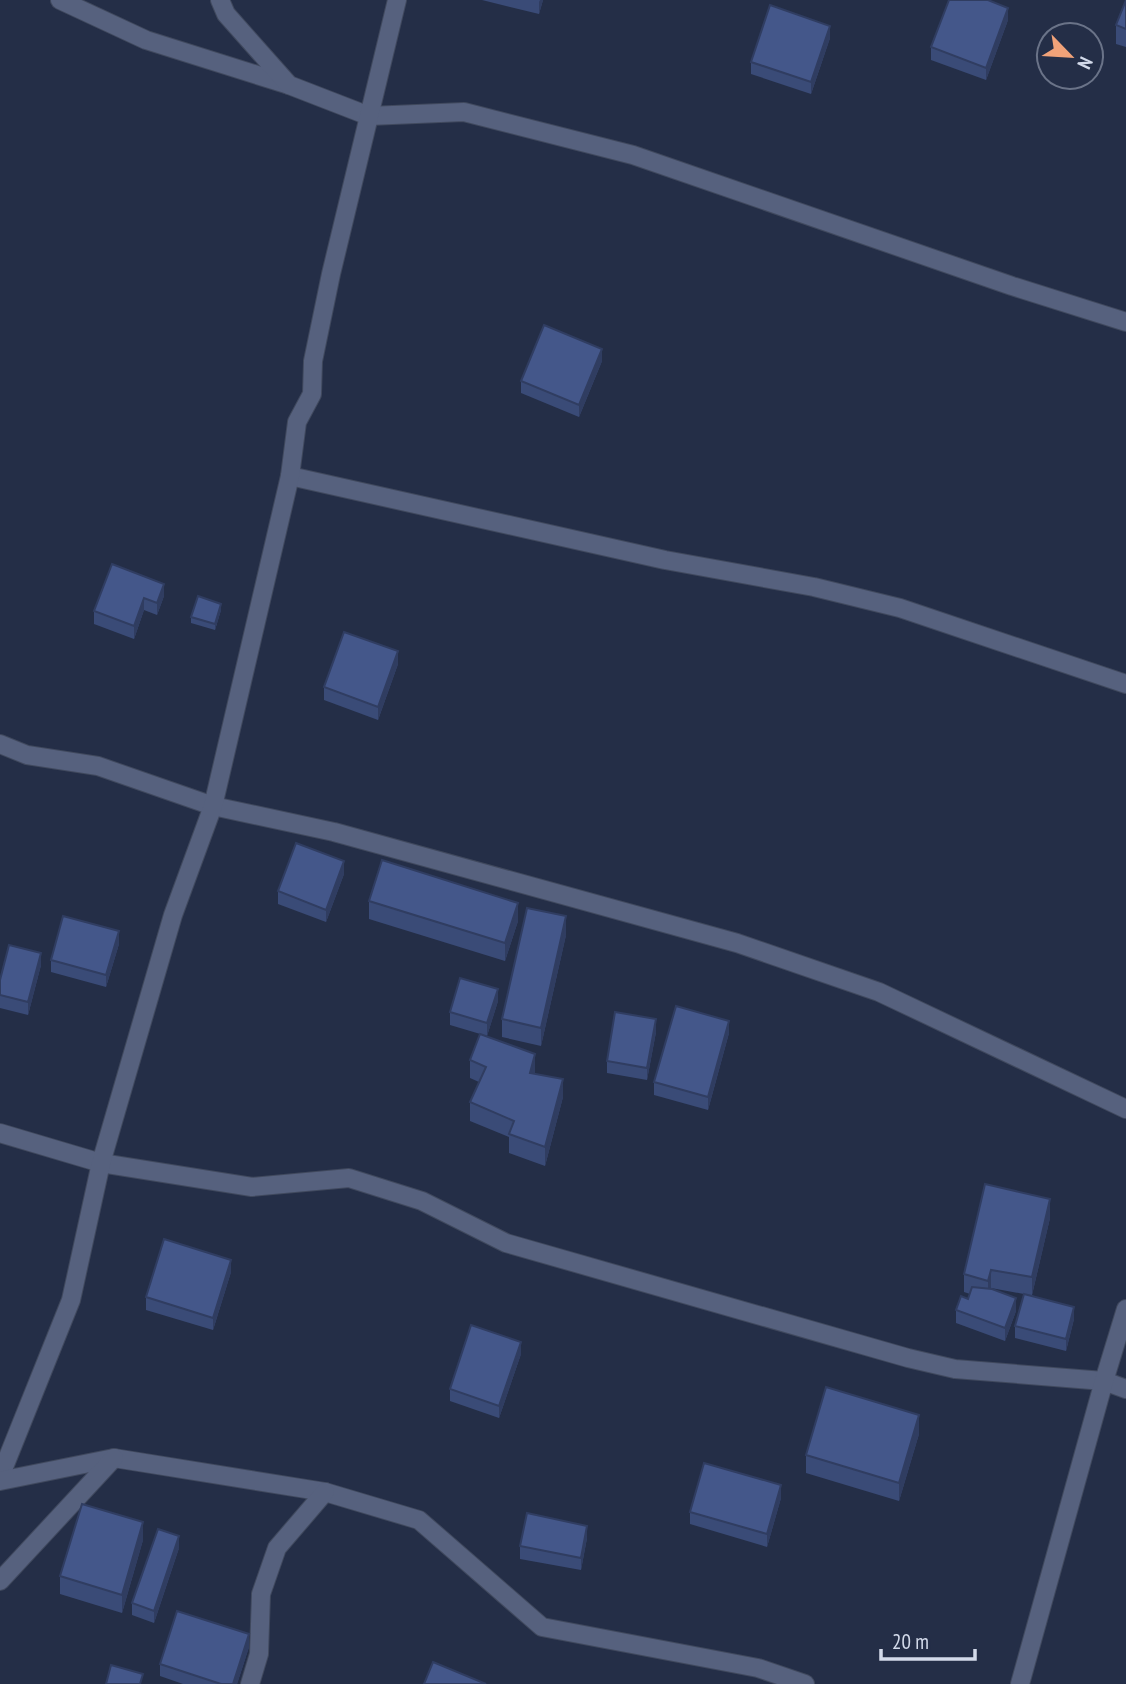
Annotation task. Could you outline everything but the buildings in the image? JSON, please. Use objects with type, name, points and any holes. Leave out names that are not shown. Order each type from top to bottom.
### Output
[{"type":"street","points":[[60,0],[146,40],[289,85],[369,116],[464,112],[633,155],[1004,284],[1126,322]]},
{"type":"street","points":[[220,0],[226,14],[289,85]]},
{"type":"street","points":[[0,1479],[71,1300],[101,1163],[173,915],[213,806],[290,476],[297,422],[312,394],[313,361],[397,0]]},
{"type":"street","points":[[290,476],[665,560],[814,587],[900,608],[1126,684]]},
{"type":"street","points":[[0,744],[27,755],[98,766],[213,806],[334,832],[737,943],[879,992],[1126,1109]]},
{"type":"street","points":[[0,1133],[101,1163],[252,1186],[349,1178],[422,1201],[506,1243],[908,1359],[954,1369],[1104,1381],[1126,1389]]},
{"type":"street","points":[[1020,1684],[1126,1309]]},
{"type":"street","points":[[0,1479],[114,1458],[325,1492],[419,1520],[542,1627],[758,1668],[805,1684]]},
{"type":"street","points":[[0,1581],[114,1458]]},
{"type":"street","points":[[250,1684],[259,1654],[261,1594],[277,1548],[325,1492]]}]
